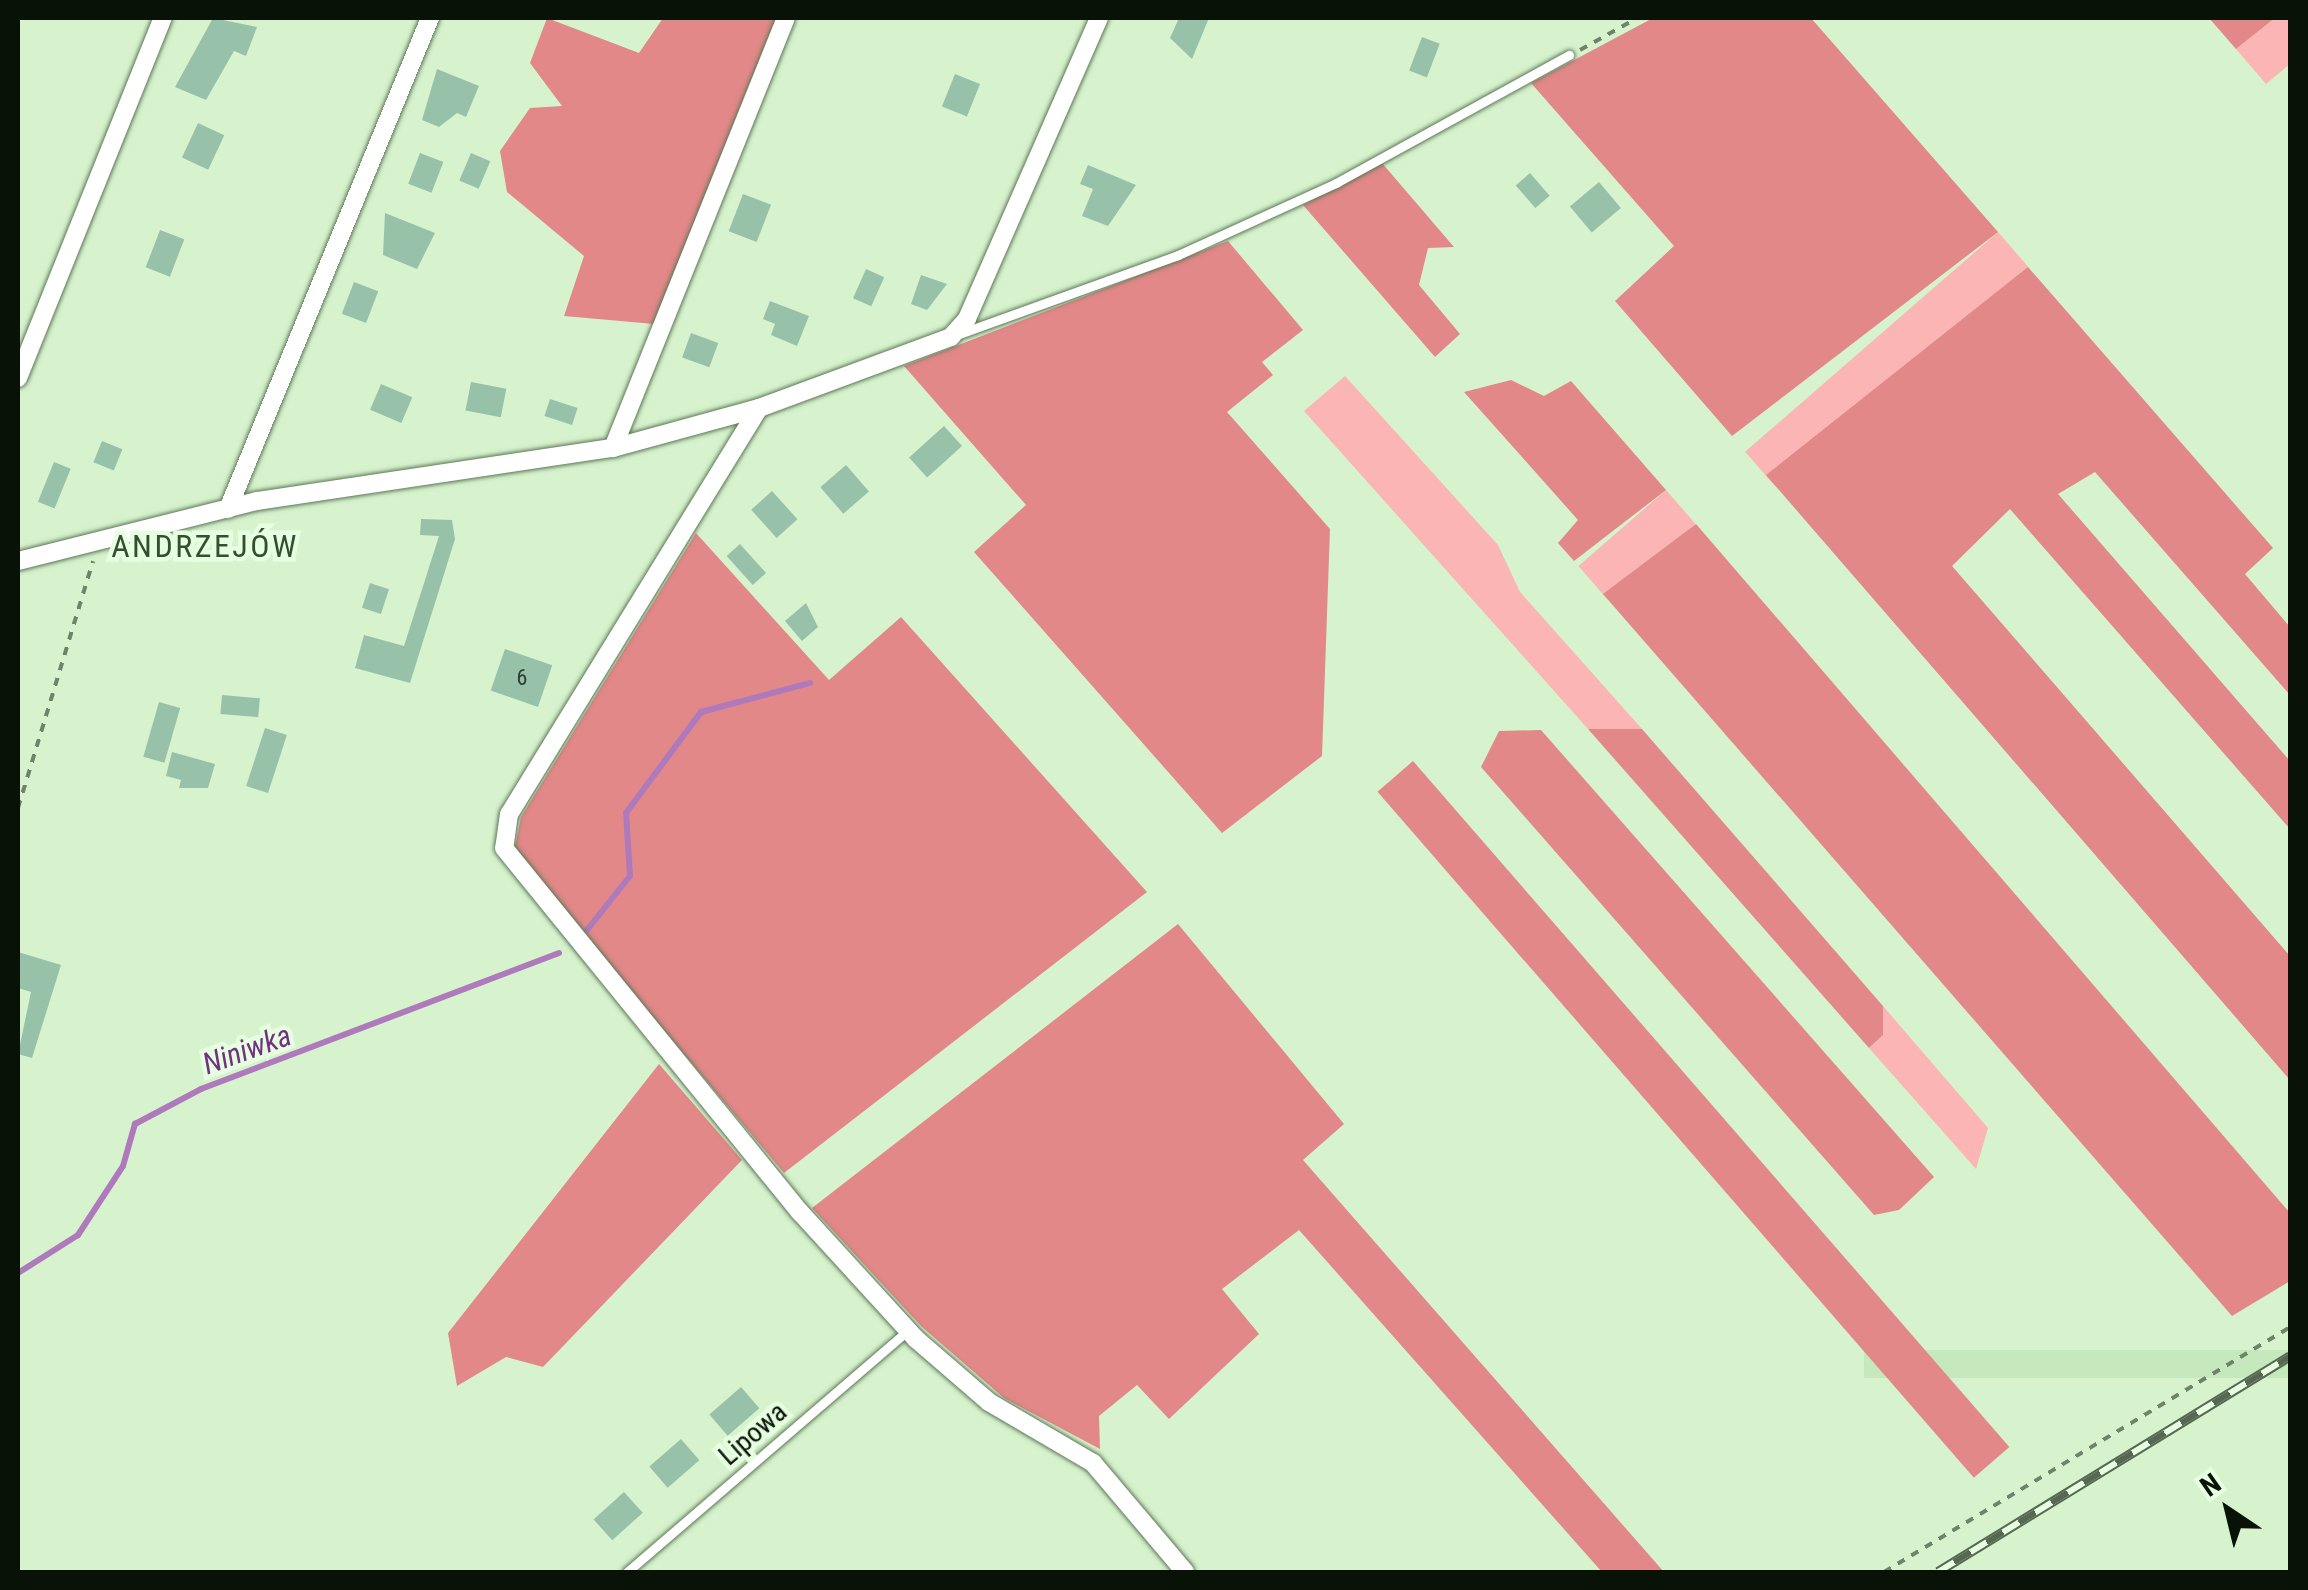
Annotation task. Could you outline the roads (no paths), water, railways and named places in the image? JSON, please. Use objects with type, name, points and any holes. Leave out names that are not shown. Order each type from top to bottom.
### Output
[{"type":"street","points":[[18,378],[163,18]]},
{"type":"street","points":[[228,509],[430,18]]},
{"type":"street","points":[[613,448],[786,18]]},
{"type":"street","points":[[18,560],[228,509],[613,448],[760,408],[951,337],[967,319],[1099,18]]},
{"type":"street","points":[[760,408],[509,814],[504,848],[787,1197],[909,1329],[989,1402],[1094,1464],[1185,1572]]},
{"type":"lane","points":[[951,337],[1178,255],[1336,183],[1570,56]]},
{"type":"lane","name":"Lipowa","points":[[628,1572],[909,1329]]},
{"type":"waterway","name":"Niniwka","points":[[587,930],[630,876],[626,813],[701,712],[810,683]]},
{"type":"waterway","name":"Niniwka","points":[[18,1273],[78,1235],[123,1166],[135,1124],[201,1089],[559,953]]},
{"type":"railway","points":[[1938,1572],[2290,1356]]},
{"type":"district","name":"ANDRZEJÓW","points":[[205,546]]}]
